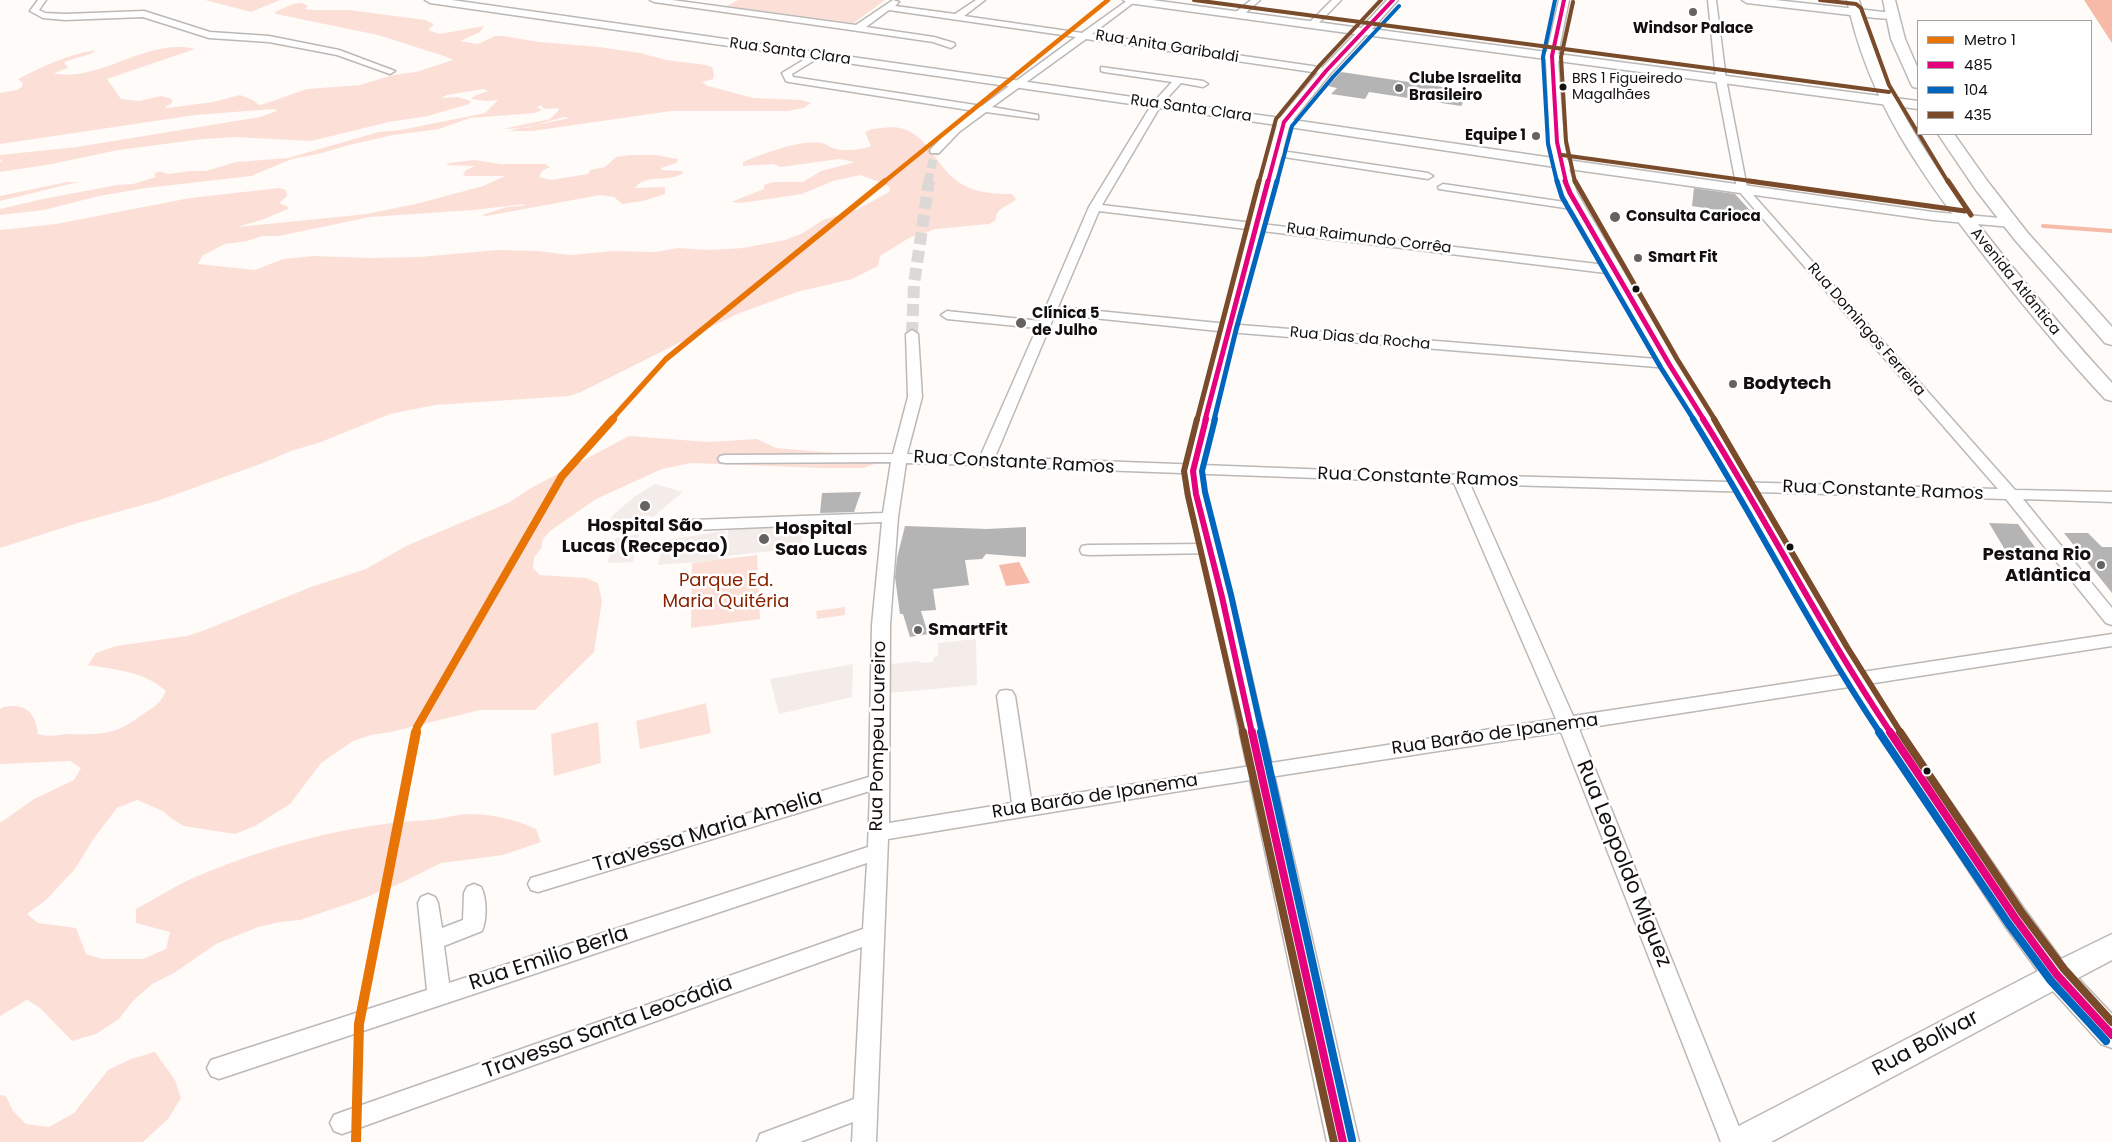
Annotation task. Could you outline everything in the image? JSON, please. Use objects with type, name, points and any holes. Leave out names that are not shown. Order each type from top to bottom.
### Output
[{"type":"highway","points":[[1888,0],[1898,39],[1917,82]]},
{"type":"highway","name":"Avenida Atlântica","points":[[1854,6],[1881,88],[1953,206],[2049,326],[2112,395]]},
{"type":"highway","name":"Avenida Atlântica","points":[[1947,135],[1982,186],[2011,223],[2112,339]]},
{"type":"main road","name":"Rua Santa Clara","points":[[430,0],[815,56],[1018,83],[1561,164],[1964,220],[2011,223]]},
{"type":"main road","points":[[1128,0],[1917,105]]},
{"type":"main road","points":[[1343,1142],[1261,770],[1196,494],[1193,471],[1228,328],[1284,122],[1326,71],[1393,0]]},
{"type":"main road","points":[[1564,0],[1552,56],[1557,142],[1566,185],[1669,364],[1744,487],[1857,681],[2010,910],[2057,975],[2112,1035]]},
{"type":"main road","points":[[1747,0],[1854,6],[1893,16]]},
{"type":"main road","name":"Rua Bolívar","points":[[1740,1142],[2112,946]]},
{"type":"street","points":[[42,0],[34,11],[43,15],[79,17],[144,14],[209,35],[269,39],[339,54],[390,71]]},
{"type":"street","points":[[654,0],[858,28],[934,40],[951,45]]},
{"type":"street","points":[[715,9],[731,0]]},
{"type":"street","points":[[858,28],[897,0]]},
{"type":"street","points":[[958,16],[981,0]]},
{"type":"street","points":[[934,150],[955,130],[984,108],[1132,0]]},
{"type":"street","points":[[1239,14],[1256,0]]},
{"type":"street","points":[[1313,24],[1337,0]]},
{"type":"street","points":[[1712,0],[1721,79],[1742,189]]},
{"type":"street","name":"Rua Anita Garibaldi","points":[[888,7],[1326,71]]},
{"type":"street","points":[[815,56],[787,73],[789,79],[1035,117]]},
{"type":"street","points":[[1104,69],[1203,84]]},
{"type":"street","points":[[985,463],[1095,207],[1157,104],[1178,81]]},
{"type":"street","points":[[1275,153],[1428,176]]},
{"type":"street","points":[[1443,187],[1578,207]]},
{"type":"street","name":"Rua Domingos Ferreira","points":[[1742,189],[2012,496],[2112,619]]},
{"type":"street","name":"Rua Raimundo Corrêa","points":[[1095,207],[1614,270]]},
{"type":"street","name":"Rua Dias da Rocha","points":[[1052,310],[1228,328],[1669,364]]},
{"type":"street","points":[[947,316],[1045,325]]},
{"type":"street","name":"Rua Pompeu Loureiro","points":[[864,1142],[879,842],[881,624],[890,518],[899,458],[915,397],[912,334]]},
{"type":"street","name":"Rua Constante Ramos","points":[[725,459],[899,458],[985,463],[1460,480],[2012,496],[2112,497]]},
{"type":"street","name":"Rua Leopoldo Miguez","points":[[1460,480],[1568,725],[1733,1142]]},
{"type":"street","points":[[693,525],[890,518]]},
{"type":"street","points":[[1088,550],[1210,549]]},
{"type":"street","name":"Rua Barão de Ipanema","points":[[879,842],[1022,808],[1261,770],[1857,681],[2112,640]]},
{"type":"street","points":[[1006,696],[1022,808]]},
{"type":"street","name":"Travessa Maria Amelia","points":[[538,884],[879,781]]},
{"type":"street","name":"Rua Emilio Berla","points":[[218,1068],[439,995],[879,842]]},
{"type":"street","points":[[432,941],[474,925],[474,893]]},
{"type":"street","points":[[428,903],[439,995]]},
{"type":"street","name":"Travessa Santa Leocádia","points":[[342,1123],[874,934]]},
{"type":"street","points":[[769,1142],[866,1106]]},
{"type":"shaded area","points":[[2084,0],[2112,0],[2112,43]]},
{"type":"shaded area","name":"Hospital São Lucas (Recepcao)","points":[[655,484],[683,492],[653,517],[643,515],[641,523],[609,527],[612,516],[634,497]]},
{"type":"shaded area","name":"Hospital Sao Lucas","points":[[803,525],[801,548],[726,556],[728,530]]},
{"type":"shaded area","points":[[725,531],[722,560],[658,565],[664,540]]},
{"type":"shaded area","points":[[639,534],[633,562],[607,563],[616,538]]},
{"type":"shaded area","points":[[1019,562],[1030,583],[1006,586],[999,565]]},
{"type":"shaded area","points":[[1000,620],[1003,634],[978,636],[978,624]]},
{"type":"shaded area","points":[[976,639],[977,685],[889,693],[890,664],[919,661],[921,663],[933,662],[934,657],[938,656],[938,643]]},
{"type":"shaded area","points":[[853,664],[852,697],[779,714],[770,679]]},
{"type":"green space","points":[[205,0],[280,0],[251,12]]},
{"type":"green space","points":[[738,0],[885,0],[854,23],[727,6]]},
{"type":"green space","points":[[302,3],[308,6],[305,9],[312,10],[349,10],[425,20],[434,24],[428,30],[440,34],[484,26],[480,32],[460,41],[478,44],[495,36],[503,36],[539,42],[599,47],[640,53],[666,60],[706,65],[712,67],[714,74],[713,79],[702,82],[708,86],[753,98],[802,100],[811,103],[804,108],[787,111],[671,111],[532,131],[508,131],[521,128],[503,129],[550,119],[559,110],[558,108],[544,109],[541,105],[537,107],[542,110],[535,113],[470,118],[439,129],[393,135],[349,145],[292,159],[251,176],[146,188],[99,196],[44,210],[0,215],[0,209],[117,185],[133,184],[156,177],[154,174],[158,172],[169,174],[206,171],[236,162],[288,158],[379,132],[401,130],[485,113],[498,100],[471,99],[488,91],[483,89],[447,95],[441,98],[458,97],[471,101],[469,104],[428,116],[389,122],[311,141],[234,137],[203,139],[118,150],[52,164],[0,172],[0,162],[3,161],[0,160],[0,155],[77,147],[260,117],[277,111],[274,109],[195,115],[0,144],[0,93],[17,90],[22,87],[23,83],[18,79],[55,61],[85,52],[95,50],[93,53],[64,62],[68,68],[54,73],[70,75],[87,72],[159,49],[177,47],[195,49],[107,79],[121,99],[139,101],[161,96],[172,99],[172,103],[165,107],[168,108],[213,102],[240,95],[253,100],[259,105],[307,89],[360,85],[393,75],[416,72],[453,60],[378,35],[276,14],[275,12],[293,4]],"holes":[[[564,117],[570,118],[536,125]]]},
{"type":"green space","points":[[891,127],[913,133],[922,140],[943,168],[960,183],[979,191],[1012,194],[1016,199],[1000,210],[996,220],[989,224],[936,229],[909,238],[880,256],[878,266],[852,279],[797,292],[735,315],[581,392],[569,396],[435,405],[390,414],[321,442],[291,451],[157,501],[78,523],[0,548],[0,230],[56,224],[190,198],[279,188],[286,190],[287,196],[279,203],[288,207],[288,209],[238,227],[367,214],[420,203],[483,186],[505,176],[465,176],[463,175],[466,170],[475,166],[446,165],[449,163],[474,160],[500,164],[545,164],[550,167],[542,171],[539,177],[551,180],[588,174],[590,170],[605,167],[616,157],[656,155],[678,159],[676,163],[661,168],[662,170],[682,171],[683,173],[678,176],[651,179],[639,183],[635,188],[665,187],[665,194],[643,201],[622,204],[614,197],[600,195],[486,216],[482,215],[507,207],[523,206],[525,204],[473,210],[370,217],[279,236],[262,236],[247,241],[225,244],[202,256],[198,264],[255,270],[283,259],[314,256],[420,257],[497,250],[537,251],[571,255],[613,251],[656,252],[678,248],[710,250],[743,248],[785,240],[803,233],[823,220],[858,209],[889,192],[890,188],[883,183],[860,175],[833,181],[802,194],[741,203],[731,202],[764,189],[764,185],[773,182],[803,182],[821,171],[855,162],[839,159],[781,167],[773,164],[743,166],[743,162],[771,151],[804,143],[822,143],[841,150],[862,149],[871,146],[865,132],[872,129]]},
{"type":"green space","points":[[67,182],[78,182],[0,201],[0,196]]},
{"type":"green space","points":[[629,436],[709,442],[757,439],[776,448],[856,455],[877,463],[864,468],[821,468],[691,463],[662,469],[596,499],[550,531],[543,539],[541,548],[534,558],[533,568],[540,575],[586,578],[598,583],[602,601],[594,652],[535,710],[480,710],[391,732],[371,735],[353,741],[321,763],[290,804],[255,826],[235,834],[184,826],[163,811],[137,800],[117,808],[94,838],[75,869],[46,900],[27,914],[38,923],[76,928],[86,954],[102,959],[143,959],[166,949],[170,932],[136,923],[136,909],[200,875],[283,845],[370,826],[470,814],[495,816],[529,826],[536,829],[541,842],[503,855],[441,863],[403,882],[362,899],[300,920],[258,927],[216,944],[174,973],[152,984],[133,1001],[119,1019],[96,1034],[72,1041],[40,1008],[27,1000],[0,1016],[0,823],[34,799],[74,780],[81,768],[70,761],[0,764],[0,709],[13,706],[29,711],[36,723],[38,734],[43,735],[92,734],[117,730],[156,705],[166,691],[139,675],[88,665],[96,653],[116,646],[187,636],[311,587],[366,569],[406,546],[508,503],[533,487]]},
{"type":"green space","name":"Parque Ed. Maria Quitéria","points":[[757,555],[760,619],[691,628],[692,563]]},
{"type":"green space","points":[[845,607],[845,615],[817,619],[816,611]]},
{"type":"green space","points":[[706,703],[711,733],[640,749],[636,721]]},
{"type":"green space","points":[[598,722],[601,763],[554,776],[551,734]]},
{"type":"green space","points":[[155,1052],[175,1080],[181,1098],[168,1119],[143,1142],[0,1142],[0,1095],[6,1096],[13,1111],[26,1124],[49,1127],[74,1113],[108,1070],[131,1059]]},
{"type":"building","name":"Clube Israelita Brasileiro","points":[[1341,72],[1470,91],[1461,106],[1369,92],[1365,99],[1331,94],[1337,88],[1328,86]]},
{"type":"building","points":[[1694,188],[1735,194],[1755,216],[1692,206]]},
{"type":"building","points":[[861,492],[854,512],[820,513],[822,493]]},
{"type":"building","points":[[1989,523],[2018,524],[2043,558],[2010,558]]},
{"type":"building","points":[[905,526],[987,529],[1026,527],[1026,557],[986,554],[982,559],[965,560],[969,585],[933,589],[936,610],[921,611],[928,634],[910,637],[903,614],[900,614],[895,577],[897,558]]},
{"type":"building","name":"Pestana Rio Atlântica","points":[[2064,533],[2088,533],[2102,547],[2112,547],[2112,593]]},
{"type":"waterway","points":[[2043,226],[2112,231]]},
{"type":"tunnel","points":[[928,182],[935,151]]},
{"type":"tunnel","points":[[912,334],[914,284],[929,181]]},
{"type":"metro line","name":"1","points":[[356,1142],[359,1024],[417,727],[562,476],[666,359],[1108,0]]},
{"type":"transit line","name":"435","points":[[1194,0],[1889,92]]},
{"type":"transit line","name":"435","points":[[1334,1142],[1213,599],[1188,496],[1184,471],[1220,326],[1276,119],[1320,65],[1381,0]]},
{"type":"transit line","name":"485","points":[[1343,1142],[1222,597],[1196,494],[1193,471],[1228,328],[1284,122],[1326,71],[1393,0]]},
{"type":"transit line","name":"104","points":[[1555,0],[1543,57],[1548,144],[1562,197],[1661,368],[1727,474],[1831,655],[1873,722],[2008,923],[2051,981],[2106,1041]]},
{"type":"transit line","name":"485","points":[[1564,0],[1552,56],[1557,142],[1564,177],[1570,193],[1669,364],[1735,470],[1839,651],[1880,717],[2015,918],[2057,975],[2112,1035]]},
{"type":"transit line","name":"435","points":[[1820,0],[1856,4],[1861,8],[1889,85],[1917,131]]},
{"type":"transit line","name":"435","points":[[1573,2],[1561,57],[1566,141],[1572,175],[1578,189],[1887,712],[2022,913],[2064,969],[2112,1022]]},
{"type":"transit line","name":"104","points":[[1352,1140],[1231,595],[1205,492],[1202,471],[1236,330],[1292,126],[1333,77],[1399,6]]},
{"type":"transit line","name":"435","points":[[1920,135],[1960,201],[1971,215]]},
{"type":"transit line","name":"435","points":[[1562,155],[1965,211]]},
{"type":"place","name":"Windsor Palace","points":[[1693,12]]},
{"type":"place","name":"BRS 1 Figueiredo Magalhães","points":[[1563,87]]},
{"type":"place","name":"Clube Israelita Brasileiro","points":[[1399,88]]},
{"type":"place","name":"Equipe 1","points":[[1536,136]]},
{"type":"place","name":"Consulta Carioca","points":[[1615,217]]},
{"type":"place","name":"Smart Fit","points":[[1638,258]]},
{"type":"place","name":"Clínica 5 de Julho","points":[[1021,323]]},
{"type":"place","name":"Bodytech","points":[[1733,384]]},
{"type":"place","name":"Hospital São Lucas (Recepcao)","points":[[645,506]]},
{"type":"place","name":"Hospital Sao Lucas","points":[[764,539]]},
{"type":"place","name":"Pestana Rio Atlântica","points":[[2101,565]]},
{"type":"place","name":"SmartFit","points":[[918,630]]}]
